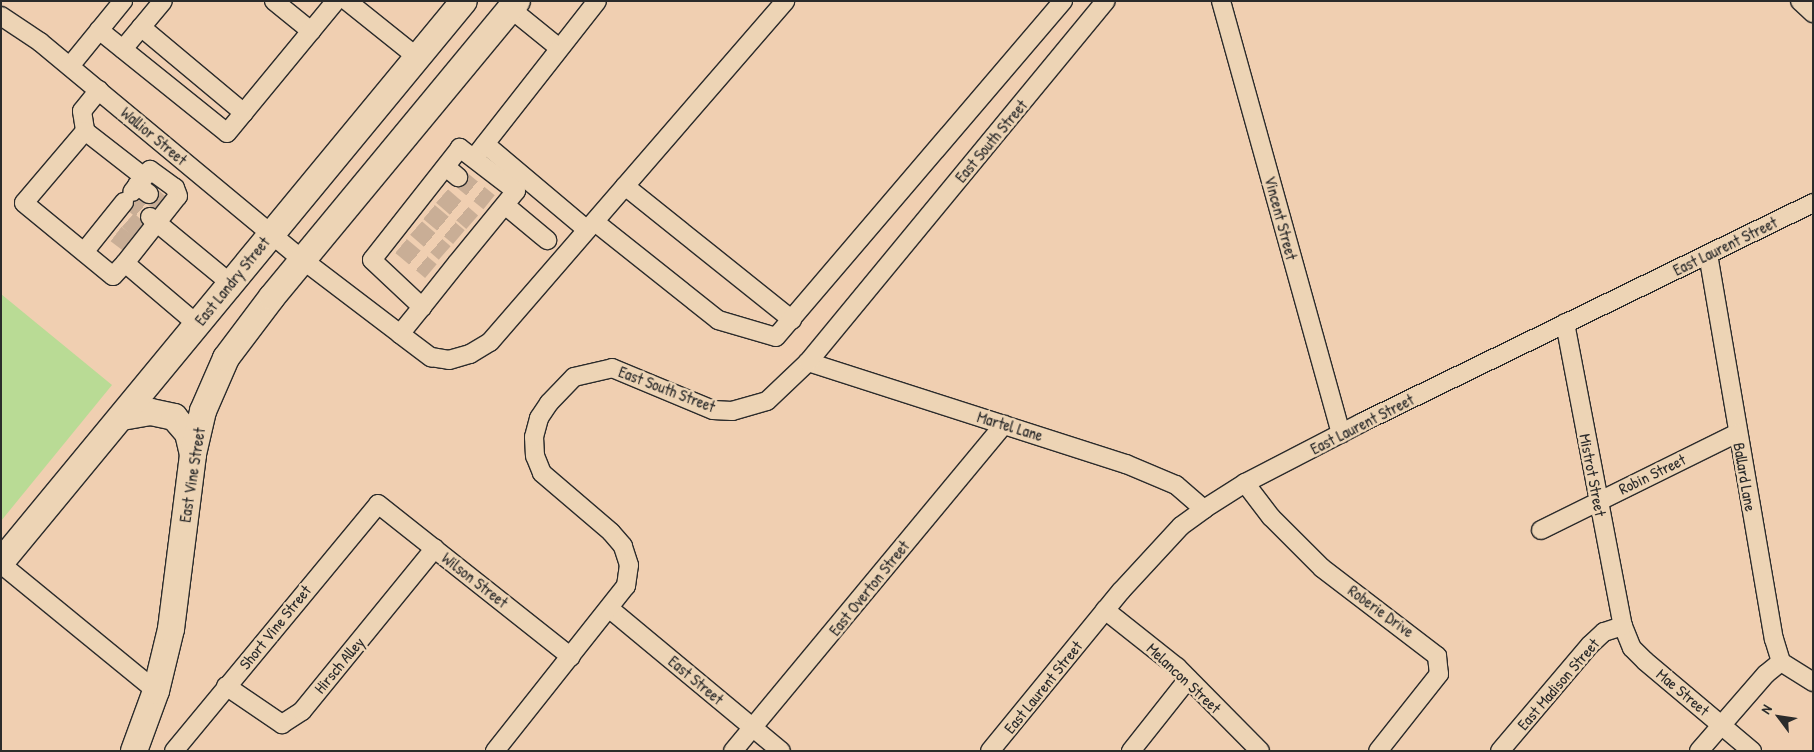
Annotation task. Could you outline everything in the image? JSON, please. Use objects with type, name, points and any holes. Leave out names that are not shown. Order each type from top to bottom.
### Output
[{"type":"highway","name":"East Landry Street","points":[[1,563],[271,232],[464,1]]},
{"type":"highway","name":"East Vine Street","points":[[134,751],[156,691],[172,620],[193,454],[202,411],[226,358],[325,233],[514,5]]},
{"type":"highway","points":[[122,417],[151,412],[174,417],[188,433],[193,454]]},
{"type":"street","points":[[70,66],[124,1]]},
{"type":"street","points":[[122,49],[163,1]]},
{"type":"street","points":[[274,1],[311,31]]},
{"type":"street","points":[[100,30],[227,132],[336,1]]},
{"type":"street","points":[[347,1],[417,57]]},
{"type":"street","points":[[474,158],[597,1]]},
{"type":"street","name":"Wallior Street","points":[[1,16],[70,66],[303,260],[431,357],[449,360],[470,354],[490,342],[785,1]]},
{"type":"street","points":[[485,144],[507,197],[591,226],[718,320],[776,337],[1063,1]]},
{"type":"street","name":"East South Street","points":[[495,751],[610,609],[626,586],[629,565],[623,546],[611,532],[542,473],[535,456],[534,437],[539,418],[549,403],[574,377],[612,368],[630,373],[696,404],[732,411],[767,401],[782,390],[808,362],[1106,1]]},
{"type":"street","name":"Vincent Street","points":[[1221,1],[1341,434]]},
{"type":"street","points":[[1800,1],[1813,13]]},
{"type":"street","points":[[514,5],[559,48]]},
{"type":"street","points":[[141,27],[244,113]]},
{"type":"street","points":[[99,90],[82,111],[85,131],[138,215],[197,324]]},
{"type":"street","points":[[85,131],[24,202],[113,276],[168,147]]},
{"type":"street","points":[[422,307],[372,260],[396,241],[437,192],[452,172],[460,148],[474,158],[547,240]]},
{"type":"street","points":[[625,186],[792,320]]},
{"type":"street","points":[[400,334],[422,307],[436,277],[477,227],[507,197]]},
{"type":"street","name":"East Laurent Street","points":[[990,751],[1105,610],[1181,526],[1204,508],[1245,483],[1341,434],[1813,203]]},
{"type":"street","points":[[84,252],[138,215]]},
{"type":"street","points":[[138,215],[230,283]]},
{"type":"street","name":"Ballard Lane","points":[[1708,254],[1737,433],[1774,639],[1781,662]]},
{"type":"street","name":"Mistrot Street","points":[[1565,323],[1622,626]]},
{"type":"street","name":"Martel Lane","points":[[808,362],[1100,455],[1176,485],[1204,508]]},
{"type":"street","name":"East Overton Street","points":[[733,751],[1004,425]]},
{"type":"street","name":"Robin Street","points":[[1541,530],[1737,433]]},
{"type":"street","name":"Roberie Drive","points":[[1245,483],[1271,517],[1322,568],[1437,656],[1439,674],[1378,751]]},
{"type":"street","name":"Wilson Street","points":[[378,504],[571,657]]},
{"type":"street","name":"Short Vine Street","points":[[174,751],[378,504]]},
{"type":"street","name":"Hirsch Alley","points":[[226,686],[282,724],[302,711],[435,548]]},
{"type":"street","points":[[1,563],[156,691]]},
{"type":"street","name":"East Street","points":[[610,609],[781,751]]},
{"type":"street","name":"Melancon Street","points":[[1105,610],[1188,679],[1260,751]]},
{"type":"street","name":"Mae Street","points":[[1622,626],[1632,648],[1644,661],[1752,751]]},
{"type":"street","name":"East Madison Street","points":[[1500,751],[1590,645],[1604,632],[1622,626]]},
{"type":"street","points":[[1699,751],[1760,680],[1781,662],[1813,682]]},
{"type":"street","points":[[1131,751],[1188,679]]},
{"type":"green space","points":[[1,294],[112,385],[1,521]]},
{"type":"tunnel","points":[[458,177],[489,202]]},
{"type":"tunnel","points":[[149,194],[161,204]]},
{"type":"tunnel","points":[[442,196],[472,222]]},
{"type":"tunnel","points":[[127,198],[150,217]]},
{"type":"tunnel","points":[[429,212],[459,237]]},
{"type":"tunnel","points":[[128,220],[139,230]]},
{"type":"tunnel","points":[[416,228],[445,253]]},
{"type":"tunnel","points":[[116,234],[128,243]]},
{"type":"tunnel","points":[[401,246],[431,271]]}]
